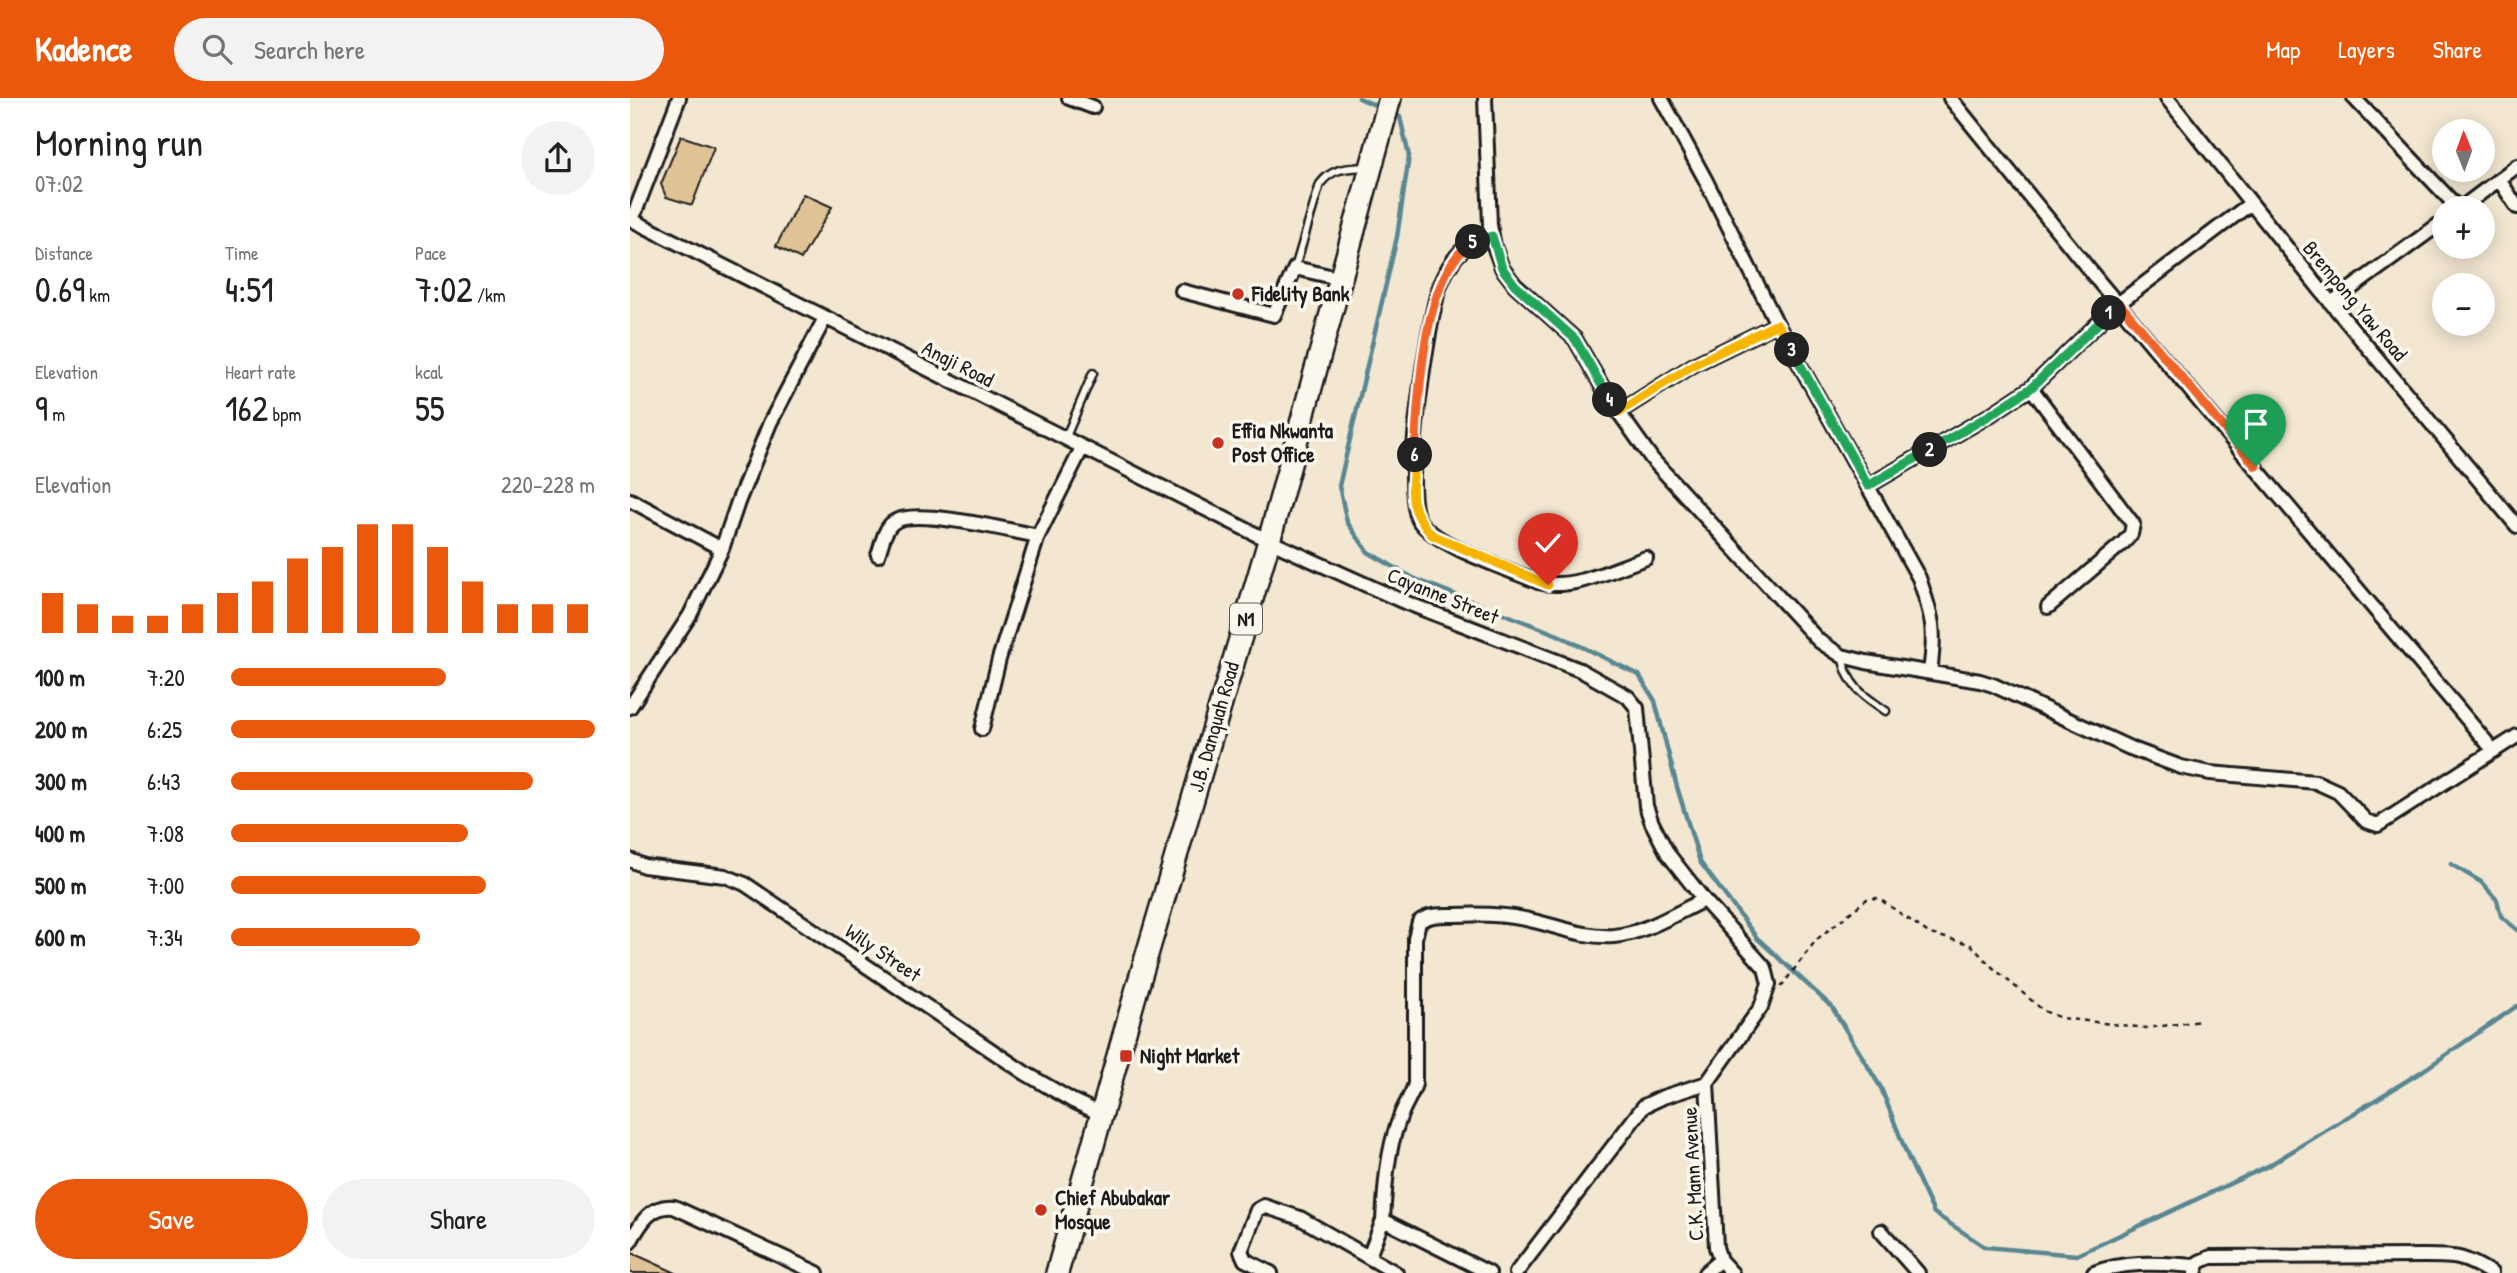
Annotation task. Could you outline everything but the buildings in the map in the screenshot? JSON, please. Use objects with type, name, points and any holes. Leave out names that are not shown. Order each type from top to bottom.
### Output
[{"type":"highway","name":"J.B. Danquah Road","points":[[1056,1273],[1269,541],[1390,98]]},
{"type":"street","points":[[631,220],[679,98]]},
{"type":"street","points":[[1069,98],[1093,107]]},
{"type":"street","points":[[1485,98],[1492,236],[1502,268],[1515,285],[1575,339],[1619,412],[1662,469],[1819,641],[1842,656],[1993,685],[2084,729],[2181,767],[2210,773],[2316,782],[2338,792],[2365,821],[2378,825],[2517,736]]},
{"type":"street","points":[[1661,98],[1705,179],[1777,324],[1919,578],[1934,624],[1930,673]]},
{"type":"street","points":[[1950,98],[2494,751]]},
{"type":"street","name":"Brempong Yaw Road","points":[[2167,98],[2331,303],[2516,523]]},
{"type":"street","points":[[2354,98],[2448,196]]},
{"type":"street","points":[[2477,196],[2517,166]]},
{"type":"street","points":[[2500,181],[2517,207]]},
{"type":"street","points":[[1868,486],[2031,388],[2119,303],[2250,204]]},
{"type":"street","name":"Anaji Road","points":[[631,220],[1269,541]]},
{"type":"street","points":[[2331,303],[2432,229]]},
{"type":"street","points":[[1492,236],[1476,240],[1459,253],[1441,283],[1432,314],[1420,385],[1412,491],[1415,515],[1432,535],[1548,585],[1571,583],[1646,558]]},
{"type":"street","points":[[1182,291],[1274,315],[1295,268],[1342,279]]},
{"type":"street","points":[[630,707],[690,615],[722,549],[770,423],[825,318]]},
{"type":"street","points":[[1619,412],[1695,364],[1777,324]]},
{"type":"street","points":[[2031,388],[2133,524],[2131,534],[2124,542],[2048,607]]},
{"type":"street","points":[[982,729],[999,659],[1038,537],[1082,448]]},
{"type":"street","points":[[630,500],[722,549]]},
{"type":"street","points":[[878,555],[889,526],[903,517],[926,517],[967,523],[1038,537]]},
{"type":"street","name":"Cayanne Street","points":[[1269,541],[1402,601],[1580,670],[1628,697],[1637,708],[1645,799],[1649,814],[1668,854],[1704,900]]},
{"type":"street","name":"Wily Street","points":[[630,860],[644,866],[725,876],[745,884],[1025,1073],[1101,1114]]},
{"type":"street","points":[[1369,1256],[1383,1220],[1387,1173],[1397,1126],[1415,1084],[1415,938],[1419,922],[1434,916],[1500,915],[1528,919],[1578,934],[1616,936],[1633,933],[1704,900]]},
{"type":"street","name":"C.K. Mann Avenue","points":[[1704,900],[1759,961],[1768,976],[1769,984],[1761,1007],[1707,1083],[1715,1235],[1720,1260],[1732,1273]]},
{"type":"street","points":[[1516,1273],[1644,1106],[1662,1097],[1707,1083]]},
{"type":"street","points":[[1271,1273],[1245,1260],[1241,1251],[1257,1210],[1264,1206],[1300,1218],[1396,1273]]},
{"type":"street","points":[[630,1242],[650,1213],[660,1207],[674,1207],[817,1273]]},
{"type":"street","points":[[1383,1220],[1489,1273]]},
{"type":"street","points":[[1881,1231],[1918,1273]]},
{"type":"street","points":[[2094,1273],[2113,1266],[2141,1263],[2196,1269],[2203,1259],[2211,1257],[2461,1256],[2491,1273]]},
{"type":"street","points":[[1705,1273],[1720,1260]]},
{"type":"lane","points":[[1295,268],[1320,184],[1327,175],[1338,169],[1372,167]]},
{"type":"lane","points":[[1065,439],[1093,373]]},
{"type":"lane","points":[[1842,656],[1846,675],[1853,686],[1886,711]]},
{"type":"path","points":[[1785,984],[1816,940],[1867,899],[1878,898],[1930,934],[1970,944],[2000,974],[2052,1015],[2146,1028],[2202,1021]]},
{"type":"waterway","points":[[1359,98],[1381,108]]},
{"type":"waterway","points":[[1392,113],[1400,117],[1409,156],[1397,237],[1339,486],[1347,522],[1368,552],[1413,578],[1558,635],[1639,675],[1655,701],[1700,862],[1757,938],[1832,1007],[1881,1088],[1934,1213],[1985,1247],[2077,1255],[2268,1166],[2421,1072],[2517,1006]]},
{"type":"waterway","points":[[2451,864],[2481,882],[2497,900],[2501,916],[2517,930]]},
{"type":"place","name":"Fidelity Bank","points":[[1238,294]]},
{"type":"place","name":"Effia Nkwanta Post Office","points":[[1218,443]]},
{"type":"place","name":"Night Market","points":[[1126,1056]]},
{"type":"place","name":"Chief Abubakar Mosque","points":[[1041,1210]]},
{"type":"route","points":[[1548,585],[1432,535],[1415,515],[1413,507],[1420,385],[1432,314],[1441,283],[1451,263],[1465,247],[1476,240],[1492,236],[1502,268],[1515,285],[1575,339],[1619,412],[1695,364],[1777,324],[1868,486],[2031,388],[2119,303],[2256,466]]}]
